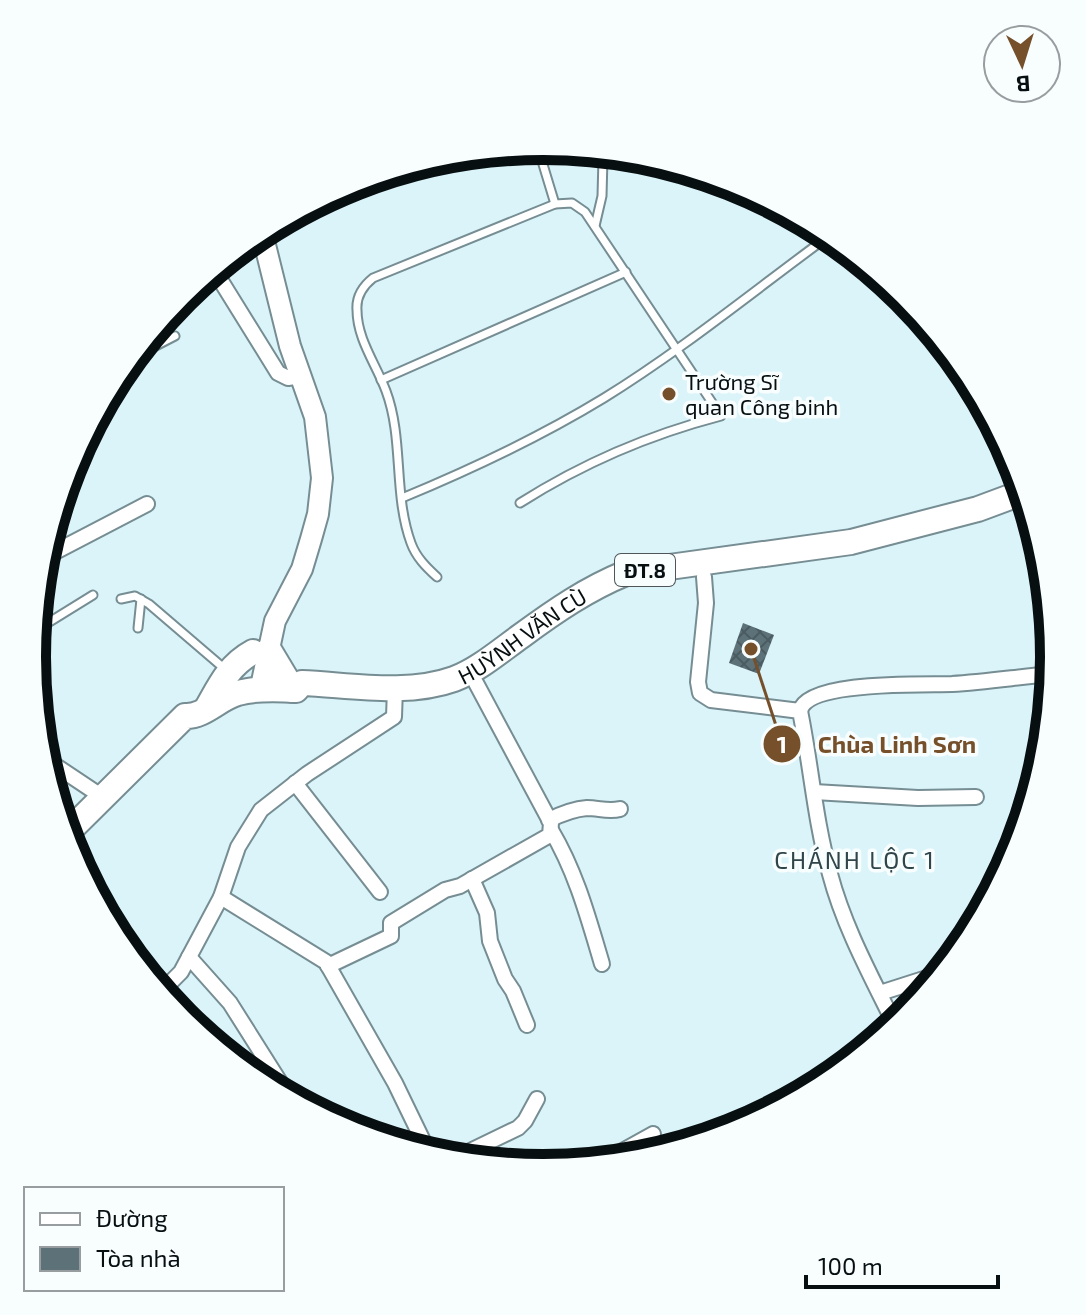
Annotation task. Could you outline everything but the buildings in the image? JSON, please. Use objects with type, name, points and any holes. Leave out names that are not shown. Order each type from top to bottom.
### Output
[{"type":"main road","name":"HUỲNH VĂN CÙ","points":[[395,694],[459,677],[559,607],[596,585],[626,573],[840,544],[978,509],[1013,496]]},
{"type":"main road","points":[[243,685],[238,660],[261,651],[302,697],[446,696],[476,683],[611,594],[634,587],[780,569],[892,548],[960,531],[1017,509]]},
{"type":"main road","points":[[80,828],[104,798],[185,716],[201,713],[243,685],[295,690]]},
{"type":"main road","points":[[80,828],[196,726],[201,713]]},
{"type":"street","points":[[243,685],[302,569],[318,514],[322,478],[315,417],[275,292],[265,245]]},
{"type":"street","points":[[220,280],[278,373],[288,378],[301,376]]},
{"type":"street","points":[[58,550],[147,504]]},
{"type":"street","points":[[704,577],[706,603],[698,682],[700,693],[711,700],[800,711]]},
{"type":"street","points":[[890,1013],[854,941],[830,876],[819,829],[801,705],[808,699],[842,689],[953,684],[1039,675]]},
{"type":"street","points":[[476,683],[568,858],[602,964]]},
{"type":"street","points":[[169,984],[181,972],[221,897],[238,847],[261,810],[295,783],[394,717],[395,694]]},
{"type":"street","points":[[59,768],[104,798]]},
{"type":"street","points":[[295,783],[380,892]]},
{"type":"street","points":[[814,792],[918,798],[976,797]]},
{"type":"street","points":[[550,825],[573,810],[620,809]]},
{"type":"street","points":[[328,966],[391,936],[391,923],[445,890],[472,879],[550,835],[550,825]]},
{"type":"street","points":[[472,879],[487,913],[490,941],[527,1025]]},
{"type":"street","points":[[221,897],[326,962],[395,1083],[423,1140]]},
{"type":"street","points":[[189,957],[230,1003],[277,1077]]},
{"type":"street","points":[[880,993],[921,980]]},
{"type":"street","points":[[474,1149],[518,1128],[537,1099]]},
{"type":"street","points":[[631,1146],[653,1134]]},
{"type":"lane","points":[[542,160],[555,204]]},
{"type":"lane","points":[[595,226],[602,196],[603,165]]},
{"type":"lane","points":[[437,577],[413,547],[402,498],[395,424],[381,380],[367,350],[357,312],[360,294],[368,283],[566,202],[577,205],[595,226],[721,416],[624,447],[570,473],[520,503]]},
{"type":"lane","points":[[402,498],[490,459],[606,397],[818,244]]},
{"type":"lane","points":[[381,380],[626,272]]},
{"type":"lane","points":[[157,345],[175,336]]},
{"type":"lane","points":[[47,623],[93,595]]},
{"type":"lane","points":[[121,599],[135,596],[141,599],[243,685]]},
{"type":"lane","points":[[138,628],[141,599]]},
{"type":"place","name":"Trường Sĩ quan Công binh","points":[[669,394]]},
{"type":"place","name":"Chùa Linh Sơn","points":[[751,649]]},
{"type":"district","name":"CHÁNH LỘC 1","points":[[855,859]]}]
